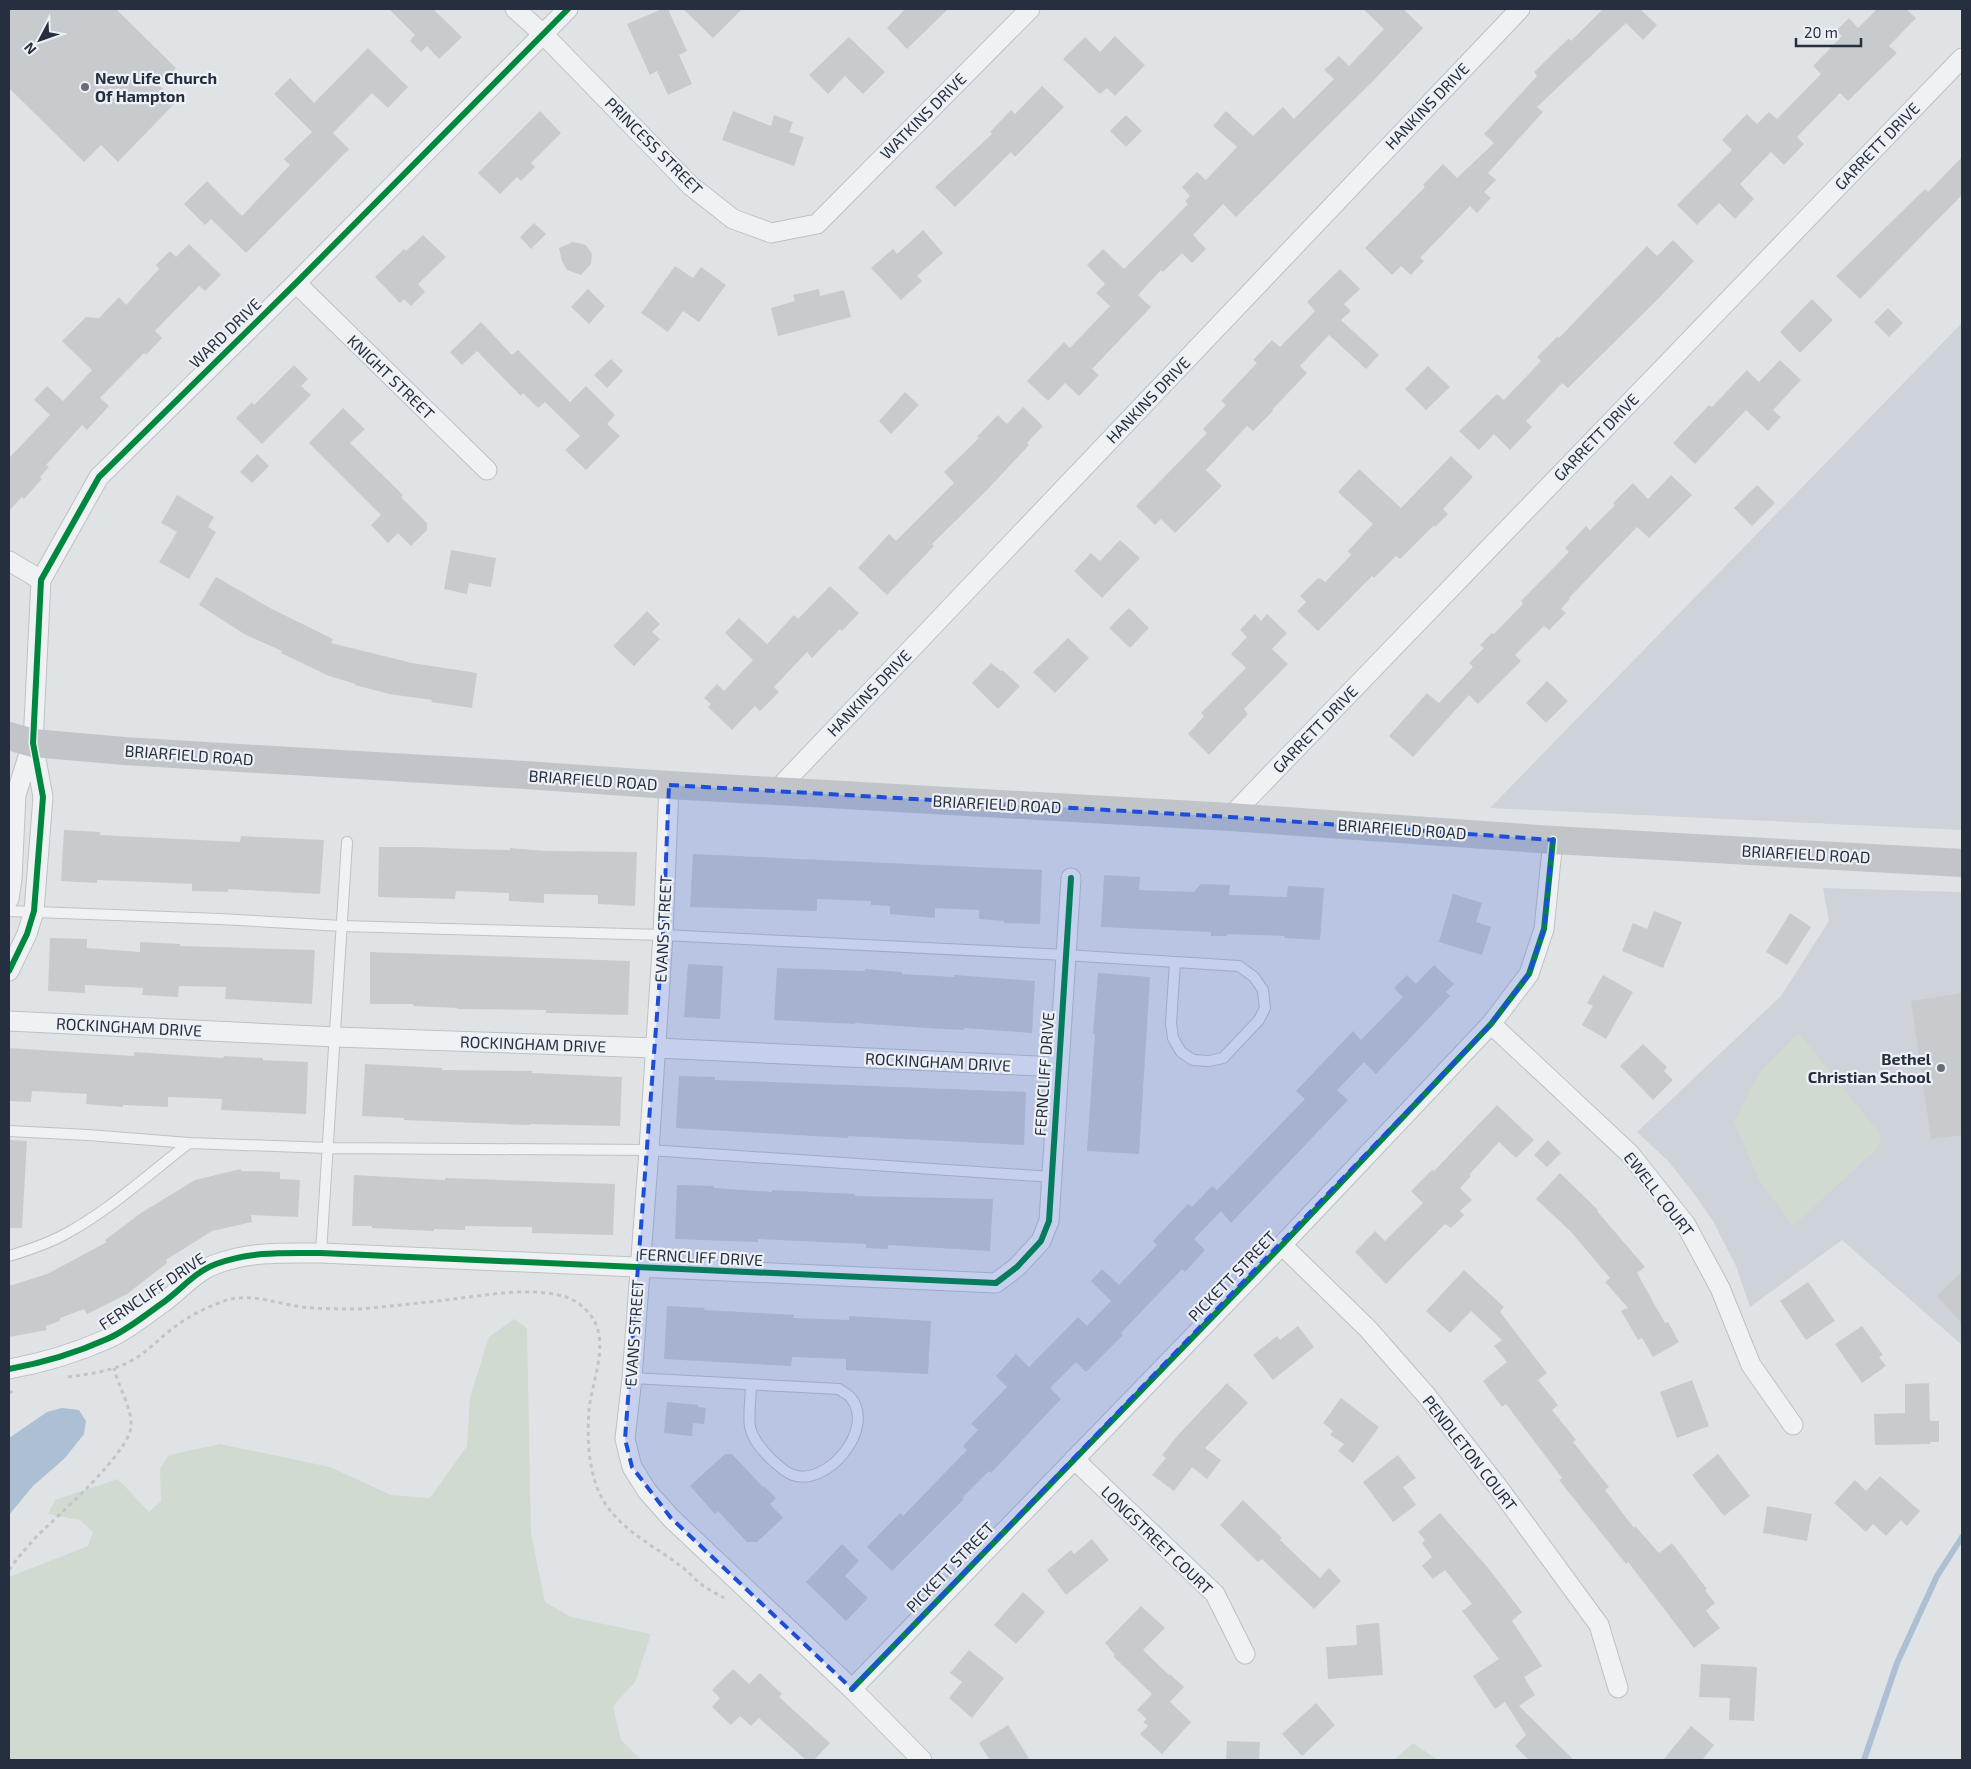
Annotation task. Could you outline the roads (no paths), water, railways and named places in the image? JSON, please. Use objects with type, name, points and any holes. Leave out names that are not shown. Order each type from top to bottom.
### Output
[{"type":"main road","name":"BRIARFIELD ROAD","points":[[17,742],[124,751],[669,785],[1230,817],[1553,840],[1962,863]]},
{"type":"street","name":"PRINCESS STREET","points":[[515,9],[543,34],[691,186],[733,220],[771,233],[817,224]]},
{"type":"street","name":"WARD DRIVE","points":[[17,742],[42,580],[99,477],[296,283],[568,9]]},
{"type":"street","name":"WATKINS DRIVE","points":[[817,224],[1030,9]]},
{"type":"street","name":"HANKINS DRIVE","points":[[776,791],[1520,9]]},
{"type":"street","name":"GARRETT DRIVE","points":[[1230,817],[1962,58]]},
{"type":"street","name":"KNIGHT STREET","points":[[296,283],[487,470]]},
{"type":"street","points":[[9,561],[42,580]]},
{"type":"street","points":[[9,899],[12,879],[17,742]]},
{"type":"street","points":[[9,971],[27,934],[34,911],[43,796],[17,742]]},
{"type":"street","name":"EVANS STREET","points":[[669,785],[656,1048],[632,1378],[625,1439],[632,1467],[647,1491],[671,1518],[852,1689],[922,1760]]},
{"type":"street","name":"PICKETT STREET","points":[[852,1689],[1282,1244],[1491,1024],[1529,974],[1544,929],[1553,840]]},
{"type":"street","name":"FERNCLIFF DRIVE","points":[[9,1369],[38,1364],[108,1339],[164,1302],[187,1281],[214,1265],[242,1256],[274,1252],[996,1283],[1016,1267],[1041,1241],[1049,1221],[1071,878]]},
{"type":"street","name":"ROCKINGHAM DRIVE","points":[[9,1021],[335,1037],[656,1048],[1058,1068]]},
{"type":"street","name":"EWELL COURT","points":[[1491,1024],[1630,1154],[1686,1225],[1720,1288],[1751,1365],[1793,1426]]},
{"type":"street","name":"PENDLETON COURT","points":[[1282,1244],[1368,1329],[1426,1395],[1498,1487],[1599,1624],[1618,1688]]},
{"type":"street","name":"LONGSTREET COURT","points":[[1074,1460],[1214,1594],[1245,1654]]},
{"type":"lane","points":[[321,1253],[347,842]]},
{"type":"lane","points":[[9,911],[220,919],[342,926],[663,935],[1066,955],[1239,966],[1254,977],[1263,990],[1265,1008],[1259,1020],[1223,1058],[1209,1062],[1193,1060],[1180,1052],[1173,1038],[1171,1023],[1175,962]]},
{"type":"lane","points":[[9,1131],[188,1143],[328,1148],[649,1150],[1052,1177]]},
{"type":"lane","points":[[9,1256],[40,1246],[68,1233],[91,1219],[188,1143]]},
{"type":"lane","points":[[632,1378],[839,1389],[851,1398],[857,1408],[859,1422],[849,1447],[821,1473],[808,1476],[793,1475],[782,1469],[761,1449],[753,1436],[750,1426],[751,1385]]},
{"type":"water","points":[[62,1408],[79,1410],[86,1421],[84,1434],[65,1458],[33,1486],[9,1515],[9,1438],[47,1412]]},
{"type":"waterway","points":[[1864,1760],[1897,1663],[1937,1576],[1962,1537]]},
{"type":"place","name":"New Life Church Of Hampton","points":[[85,87]]},
{"type":"place","name":"Bethel Christian School","points":[[1941,1068]]}]
